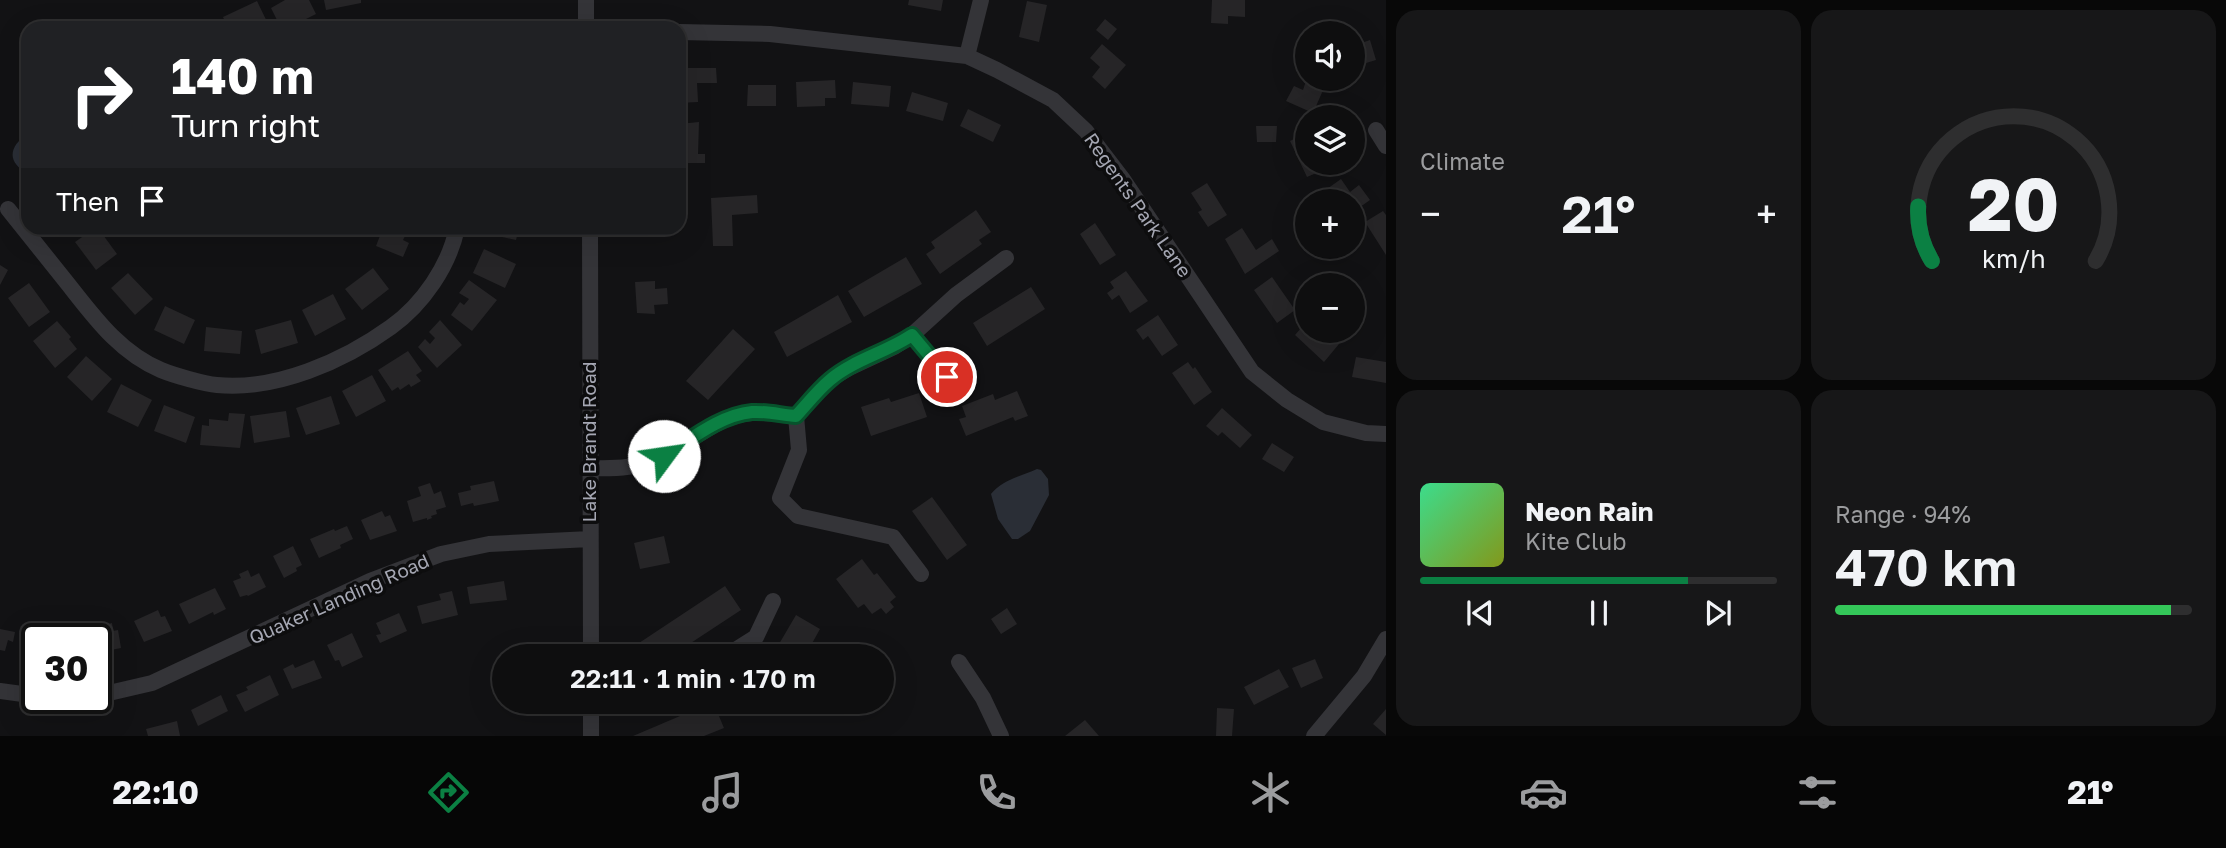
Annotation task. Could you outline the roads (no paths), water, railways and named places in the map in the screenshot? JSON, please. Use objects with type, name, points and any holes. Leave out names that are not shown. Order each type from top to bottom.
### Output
[{"type":"street","points":[[586,0],[586,21]]},
{"type":"street","points":[[967,56],[981,0]]},
{"type":"street","name":"Regents Park Lane","points":[[686,32],[770,34],[967,56],[1053,100],[1086,131],[1122,177],[1252,372],[1287,400],[1323,422],[1366,433],[1386,434]]},
{"type":"street","points":[[1376,130],[1386,146]]},
{"type":"street","points":[[8,209],[21,225]]},
{"type":"street","points":[[29,235],[102,327],[126,349],[161,370],[217,385],[262,383],[302,374],[352,351],[392,327],[422,298],[443,268],[455,235]]},
{"type":"street","name":"Lake Brandt Road","points":[[590,235],[591,644]]},
{"type":"street","points":[[921,574],[893,537],[798,516],[780,498],[799,450],[796,416],[830,379],[912,335],[957,295],[1006,258]]},
{"type":"street","points":[[912,335],[947,377]]},
{"type":"street","points":[[590,468],[618,469],[644,463],[664,456],[709,428],[752,412],[796,416]]},
{"type":"street","name":"Quaker Landing Road","points":[[112,692],[152,682],[370,581],[441,554],[489,544],[590,539]]},
{"type":"street","points":[[744,644],[755,637],[773,601]]},
{"type":"street","points":[[1314,736],[1364,676],[1386,639]]},
{"type":"street","points":[[959,662],[983,698],[1001,736]]},
{"type":"street","points":[[0,691],[21,694]]},
{"type":"street","points":[[591,714],[591,736]]}]
